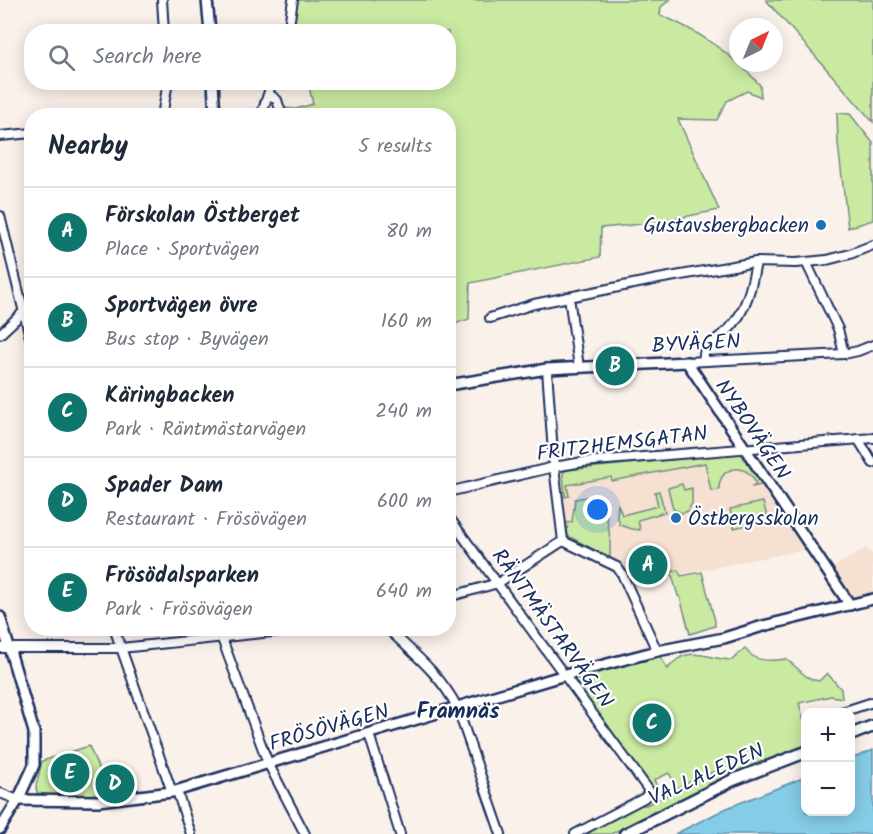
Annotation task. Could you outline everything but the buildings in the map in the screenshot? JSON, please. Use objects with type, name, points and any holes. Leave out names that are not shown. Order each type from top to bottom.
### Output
[{"type":"main road","points":[[855,733],[873,726]]},
{"type":"main road","name":"VALLALEDEN","points":[[625,834],[733,780],[801,754]]},
{"type":"street","points":[[162,0],[164,24]]},
{"type":"street","points":[[207,0],[209,24]]},
{"type":"street","points":[[289,24],[293,0]]},
{"type":"street","points":[[163,108],[167,90]]},
{"type":"street","points":[[213,90],[215,108]]},
{"type":"street","points":[[264,108],[270,90]]},
{"type":"street","points":[[269,94],[277,100],[280,108]]},
{"type":"street","points":[[0,136],[24,134]]},
{"type":"street","points":[[0,216],[24,312],[0,334]]},
{"type":"street","points":[[490,318],[534,304],[756,262],[827,261],[873,245]]},
{"type":"street","points":[[703,361],[705,347],[735,322],[752,285],[756,262]]},
{"type":"street","points":[[806,262],[838,329],[844,354]]},
{"type":"street","points":[[569,297],[579,367]]},
{"type":"street","name":"BYVÄGEN","points":[[456,384],[547,369],[844,354],[873,345]]},
{"type":"street","name":"NYBOVÄGEN","points":[[687,362],[850,605]]},
{"type":"street","points":[[547,369],[562,542]]},
{"type":"street","name":"FRITZHEMSGATAN","points":[[456,490],[583,462],[873,438]]},
{"type":"street","points":[[858,439],[873,463]]},
{"type":"street","name":"RÄNTMÄSTARVÄGEN","points":[[456,527],[650,792],[644,798],[575,834]]},
{"type":"street","points":[[456,595],[498,583],[562,542]]},
{"type":"street","points":[[562,542],[617,567],[657,651]]},
{"type":"street","name":"FRÖSÖVÄGEN","points":[[0,793],[18,800],[98,801],[174,791],[565,675],[657,651],[723,638],[873,599]]},
{"type":"street","points":[[0,617],[4,647],[34,732],[34,765],[18,800],[0,827]]},
{"type":"street","points":[[117,636],[191,834]]},
{"type":"street","points":[[4,647],[121,648],[231,636]]},
{"type":"street","points":[[395,636],[440,679],[457,707],[501,834]]},
{"type":"street","points":[[221,637],[268,763],[305,834]]},
{"type":"street","points":[[854,708],[873,702]]},
{"type":"street","points":[[369,734],[400,834]]},
{"type":"shaded area","name":"Östbergsskolan","points":[[744,448],[812,548],[627,585],[622,574],[566,544],[554,467]]},
{"type":"shaded area","points":[[866,548],[873,555],[873,592],[852,597],[832,568]]},
{"type":"green space","points":[[295,0],[670,0],[661,7],[660,15],[688,28],[727,54],[729,56],[729,72],[748,72],[760,85],[761,97],[747,91],[727,101],[717,120],[678,119],[719,210],[653,223],[601,228],[600,257],[470,283],[469,319],[456,324],[456,108],[299,108],[313,104],[310,90],[456,90],[456,24],[292,24]]},
{"type":"green space","points":[[766,0],[873,0],[873,122],[783,18]]},
{"type":"green space","points":[[837,113],[850,114],[873,143],[873,220],[848,228],[838,144]]},
{"type":"green space","points":[[744,454],[765,484],[752,487],[756,484],[747,472],[734,469],[723,475],[719,490],[711,491],[705,463],[612,481],[611,477],[567,485],[569,496],[565,497],[563,473],[567,470]]},
{"type":"green space","points":[[682,484],[684,490],[692,488],[692,503],[688,511],[682,513],[673,509],[668,488]]},
{"type":"green space","points":[[659,491],[665,512],[638,520],[640,530],[620,525],[617,515],[618,504],[622,515],[658,506],[655,492]]},
{"type":"green space","points":[[586,497],[588,500],[604,497],[610,539],[610,558],[568,536],[566,523],[572,522],[575,499]]},
{"type":"green space","points":[[763,502],[768,520],[734,528],[730,509]]},
{"type":"green space","points":[[678,570],[681,576],[702,572],[715,626],[690,634],[671,572]]},
{"type":"green space","points":[[745,648],[748,653],[758,659],[786,659],[814,680],[819,681],[827,673],[841,689],[842,698],[831,696],[799,703],[801,748],[730,776],[611,834],[582,834],[638,805],[646,805],[725,767],[677,788],[669,773],[654,780],[658,788],[649,788],[569,678],[659,655],[668,669],[682,656],[690,654],[732,660]]},
{"type":"green space","points":[[89,746],[106,786],[106,794],[59,796],[37,793],[36,786],[42,761]]},
{"type":"water","points":[[873,750],[873,834],[675,834],[727,808],[801,779],[801,816],[855,816],[855,757]]},
{"type":"place","name":"Gustavsbergbacken","points":[[821,225]]},
{"type":"place","name":"Sportvägen övre","points":[[615,366]]},
{"type":"place","name":"Östbergsskolan","points":[[676,518]]},
{"type":"place","name":"Förskolan Östberget","points":[[648,565]]},
{"type":"place","name":"Käringbacken","points":[[652,723]]},
{"type":"place","name":"Frösödalsparken","points":[[70,773]]},
{"type":"place","name":"Spader Dam","points":[[115,784]]},
{"type":"district","name":"Framnäs","points":[[458,710]]}]
